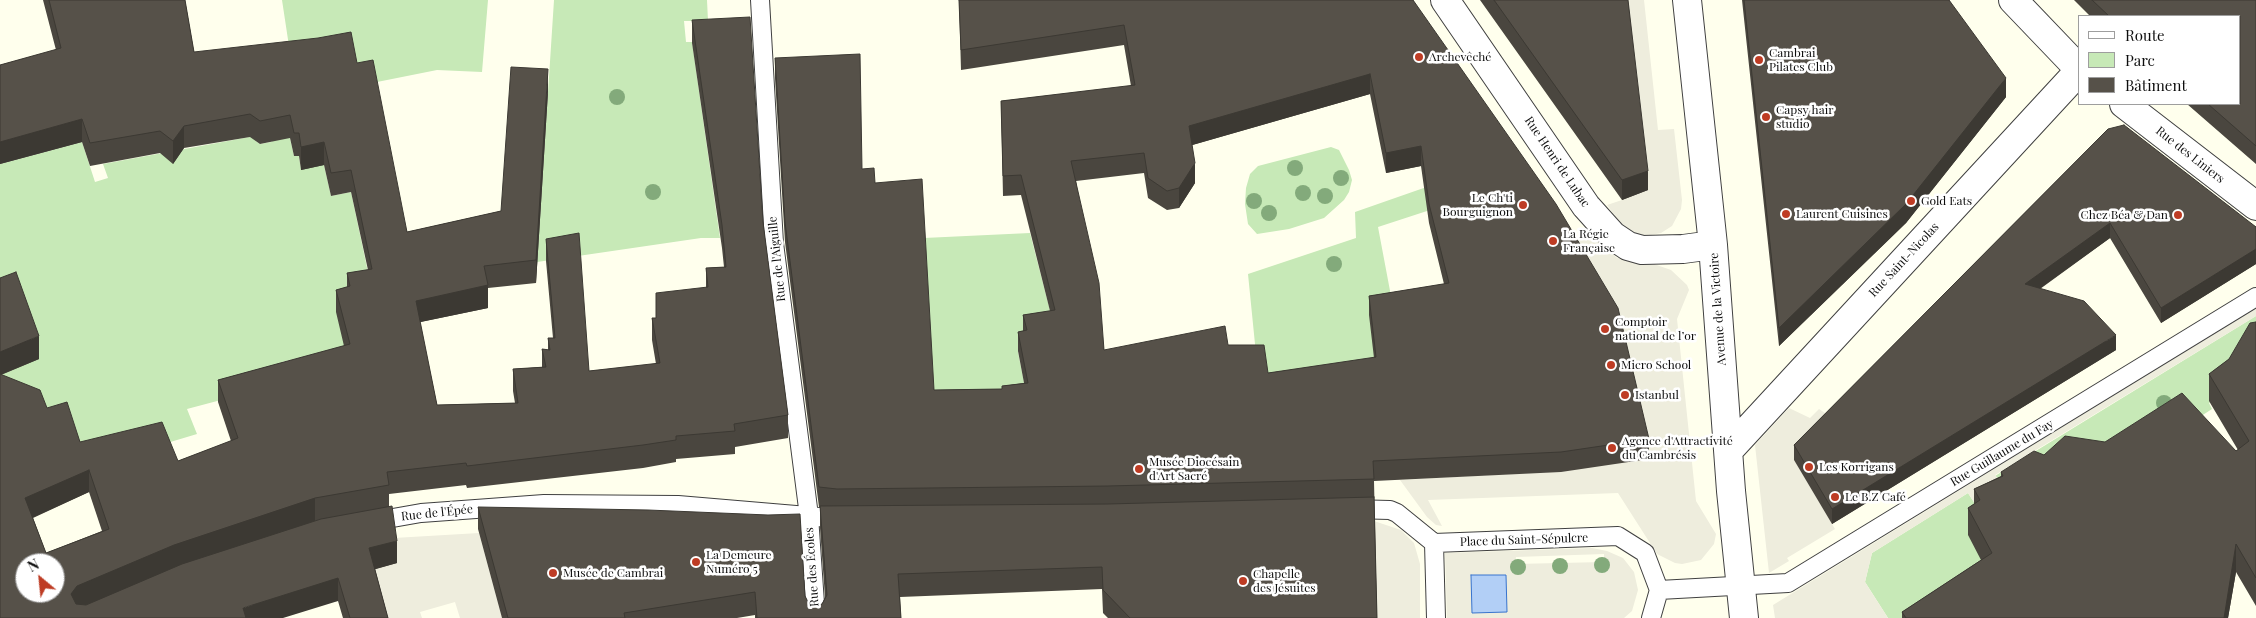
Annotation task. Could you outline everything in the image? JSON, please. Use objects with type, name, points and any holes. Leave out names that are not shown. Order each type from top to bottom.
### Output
[{"type":"street","name":"Rue Henri de Lubac","points":[[1445,0],[1586,206],[1613,236],[1628,246],[1642,250],[1683,249],[1713,245]]},
{"type":"street","name":"Avenue de la Victoire","points":[[1687,0],[1713,245],[1731,491],[1744,618]]},
{"type":"street","points":[[2013,0],[2078,68]]},
{"type":"street","name":"Rue Saint-Nicolas","points":[[1729,450],[2078,72]]},
{"type":"street","name":"Rue des Liniers","points":[[2125,105],[2256,206]]},
{"type":"lane","name":"Rue de l'Aiguille","points":[[760,0],[774,243],[808,516]]},
{"type":"lane","name":"Rue Guillaume du Fay","points":[[1740,586],[1788,583],[2256,297]]},
{"type":"lane","name":"Rue de l'Épée","points":[[355,524],[421,513],[544,504],[678,506],[856,518]]},
{"type":"lane","points":[[1334,510],[1390,510],[1406,518],[1434,543],[1436,618]]},
{"type":"lane","name":"Rue des Écoles","points":[[808,516],[816,618]]},
{"type":"lane","name":"Place du Saint-Sépulcre","points":[[1434,543],[1618,536],[1645,553],[1659,590]]},
{"type":"lane","points":[[1651,618],[1659,590],[1740,586]]},
{"type":"green space","points":[[282,0],[488,0],[482,72],[437,70],[357,86],[292,66]]},
{"type":"green space","points":[[554,0],[707,0],[708,21],[684,21],[686,42],[692,42],[720,238],[701,238],[537,262]]},
{"type":"green space","points":[[288,130],[294,156],[299,156],[301,170],[321,152],[331,196],[351,192],[372,291],[345,347],[282,362],[236,396],[187,409],[197,434],[147,449],[83,474],[0,419],[0,164],[82,142],[95,182],[108,178],[103,164],[255,136],[256,141],[260,144],[271,142]]},
{"type":"green space","points":[[1331,147],[1339,150],[1352,180],[1349,192],[1344,200],[1324,218],[1289,229],[1257,234],[1248,224],[1245,204],[1246,188],[1250,174],[1258,166]]},
{"type":"green space","points":[[1438,183],[1457,196],[1427,211],[1378,227],[1394,312],[1376,378],[1268,393],[1257,364],[1248,274],[1356,238],[1355,212]]},
{"type":"green space","points":[[1030,233],[1055,330],[1018,352],[1028,403],[934,411],[924,238]]},
{"type":"green space","points":[[2256,316],[2256,352],[2215,399],[2209,403],[2212,409],[2192,422],[2011,493],[1995,476]]},
{"type":"green space","points":[[1968,493],[1981,513],[1969,535],[1972,541],[1990,550],[1935,618],[1888,618],[1865,582],[1872,553]]},
{"type":"shaded area","points":[[1626,0],[1644,0],[1658,130],[1674,129],[1682,200],[1681,209],[1672,226],[1661,233],[1645,236],[1637,235],[1623,227],[1607,205],[1622,200]]},
{"type":"shaded area","points":[[1573,236],[1598,240],[1617,258],[1651,263],[1671,270],[1687,285],[1689,290],[1677,319],[1696,501],[1716,534],[1714,544],[1701,560],[1682,564],[1675,563],[1657,554],[1618,493],[1428,500],[1442,526],[1436,525],[1427,517],[1400,480],[1549,472],[1648,459]]},
{"type":"shaded area","points":[[2256,308],[2256,316],[1995,475],[2011,493],[1981,513],[1968,493],[1872,553],[1865,582],[1888,618],[1775,618],[1773,605]]},
{"type":"shaded area","points":[[1789,408],[1810,418],[1819,409],[1834,419],[1794,460],[1835,529],[1787,558],[1789,561],[1769,573],[1755,445]]},
{"type":"shaded area","points":[[1374,521],[1401,530],[1414,543],[1420,564],[1420,618],[1377,618]]},
{"type":"shaded area","points":[[479,533],[502,618],[460,618],[455,602],[420,612],[422,618],[382,618],[369,571],[394,538]]},
{"type":"shaded area","points":[[1592,548],[1607,551],[1623,558],[1634,572],[1638,590],[1632,611],[1624,618],[1447,618],[1445,553]],"holes":[[[1604,554],[1604,562],[1515,564],[1516,557]]]},
{"type":"water","points":[[1471,575],[1506,575],[1507,612],[1472,613]]},
{"type":"building","points":[[49,0],[185,0],[194,52],[318,38],[351,32],[357,63],[373,60],[407,232],[501,211],[511,67],[548,69],[536,260],[484,266],[488,285],[416,301],[437,405],[518,403],[513,369],[546,367],[542,349],[550,350],[548,338],[555,338],[546,239],[579,233],[589,371],[660,363],[652,318],[656,318],[656,293],[708,287],[706,268],[726,267],[722,225],[692,20],[750,17],[763,222],[788,415],[734,424],[735,431],[676,436],[676,440],[643,445],[467,466],[466,463],[387,472],[389,485],[315,498],[174,545],[77,586],[71,594],[76,604],[86,605],[182,564],[321,519],[392,506],[397,541],[369,548],[388,618],[350,618],[338,578],[243,608],[246,618],[0,618],[0,374],[40,390],[47,408],[67,402],[80,442],[162,422],[178,461],[238,438],[218,380],[350,344],[336,290],[350,286],[347,273],[372,269],[351,170],[331,173],[324,142],[301,147],[299,133],[294,133],[290,115],[260,121],[250,114],[184,126],[173,141],[160,131],[90,143],[82,119],[0,142],[0,65],[61,48]],"holes":[[[89,470],[109,529],[46,553],[25,498]]]},
{"type":"building","points":[[959,0],[1413,0],[1556,204],[1618,308],[1649,439],[1561,452],[1373,461],[1374,479],[1108,486],[837,489],[819,487],[785,222],[775,58],[860,54],[862,169],[874,168],[875,183],[922,179],[934,390],[1002,389],[1002,386],[1028,383],[1018,332],[1027,330],[1023,315],[1055,310],[1021,175],[1003,176],[1001,101],[1135,85],[1124,25],[961,50]],"holes":[[[1370,74],[1386,153],[1421,146],[1429,204],[1449,283],[1369,296],[1376,357],[1268,373],[1264,345],[1228,345],[1225,326],[1104,350],[1099,283],[1071,161],[1144,153],[1148,178],[1167,191],[1179,188],[1195,163],[1189,126]]]},
{"type":"building","points":[[1494,0],[1628,0],[1648,171],[1622,180]]},
{"type":"building","points":[[1744,0],[1949,0],[2006,78],[1906,204],[1779,328]]},
{"type":"building","points":[[2092,0],[2256,0],[2256,146],[2209,105],[2241,105],[2241,15],[2108,15]]},
{"type":"building","points":[[2124,125],[2256,227],[2256,249],[2161,308],[2110,223],[2025,284],[2084,301],[2116,335],[1832,509],[1794,445],[2108,129]]},
{"type":"building","points":[[16,272],[39,336],[0,352],[0,278]]},
{"type":"building","points":[[2256,322],[2256,578],[2236,544],[2224,618],[1906,618],[1902,612],[1992,553],[1968,508],[1980,500],[1974,489],[2003,476],[2001,472],[2034,451],[2044,455],[2065,436],[2105,442],[2182,393],[2236,451],[2249,441],[2209,374],[2229,359],[2250,323]]},
{"type":"building","points":[[1374,497],[1377,618],[1130,618],[1103,590],[1102,567],[898,574],[901,618],[757,618],[755,592],[624,613],[625,618],[508,618],[478,507],[648,510],[768,515],[800,514],[805,596],[808,602],[816,606],[822,604],[827,595],[820,506],[1108,504]]},
{"type":"place","name":"Archevêché","points":[[1419,57]]},
{"type":"place","name":"Cambrai Pilates Club","points":[[1759,60]]},
{"type":"place","name":"Capsy hair studio","points":[[1766,117]]},
{"type":"place","name":"Gold Eats","points":[[1911,201]]},
{"type":"place","name":"Le Ch'ti Bourguignon","points":[[1523,205]]},
{"type":"place","name":"Laurent Cuisines","points":[[1786,214]]},
{"type":"place","name":"Chez Béa & Dan","points":[[2178,215]]},
{"type":"place","name":"La Régie Française","points":[[1553,241]]},
{"type":"place","name":"Comptoir national de l’or","points":[[1605,329]]},
{"type":"place","name":"Micro School","points":[[1611,365]]},
{"type":"place","name":"Istanbul","points":[[1625,395]]},
{"type":"place","name":"Agence d'Attractivité du Cambrésis","points":[[1612,448]]},
{"type":"place","name":"Les Korrigans","points":[[1809,467]]},
{"type":"place","name":"Musée Diocésain d'Art Sacré","points":[[1139,469]]},
{"type":"place","name":"Le B.Z Café","points":[[1835,497]]},
{"type":"place","name":"La Demeure Numéro 5","points":[[696,562]]},
{"type":"place","name":"Musée de Cambrai","points":[[553,573]]},
{"type":"place","name":"Chapelle des Jésuites","points":[[1243,581]]}]
